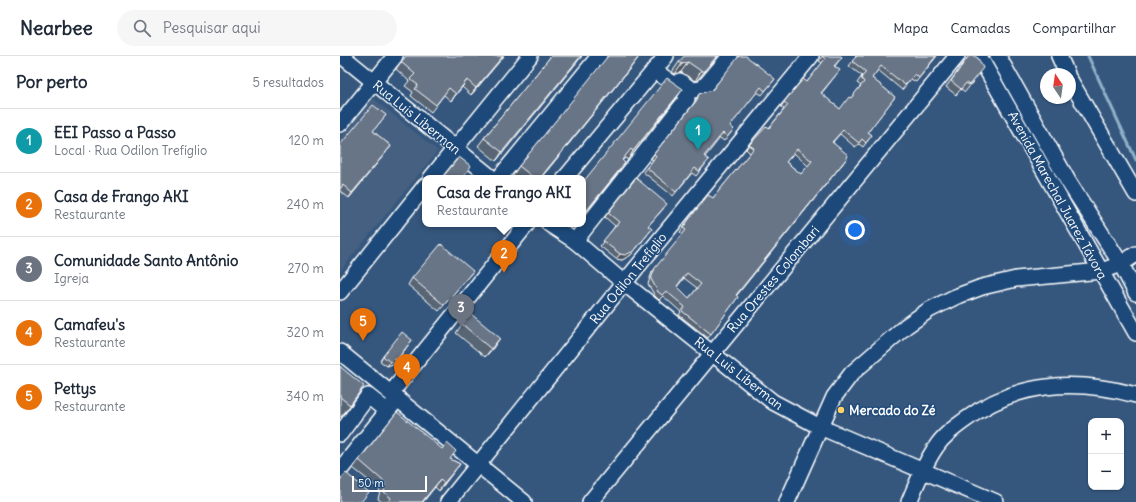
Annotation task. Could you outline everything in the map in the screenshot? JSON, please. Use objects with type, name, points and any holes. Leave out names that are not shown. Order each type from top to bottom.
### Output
[{"type":"street","name":"Rua Luis Liberman","points":[[342,56],[488,175]]},
{"type":"street","points":[[340,124],[396,56]]},
{"type":"street","points":[[433,175],[530,56]]},
{"type":"street","points":[[501,175],[599,56]]},
{"type":"street","points":[[659,64],[692,90],[698,91],[704,87],[730,56]]},
{"type":"street","name":"Rua Odilon Trefíglio","points":[[448,502],[624,283],[811,56]]},
{"type":"street","name":"Rua Orestes Colombari","points":[[590,502],[957,56]]},
{"type":"street","name":"Avenida Marechal Juarez Távora","points":[[979,56],[1136,333]]},
{"type":"street","name":"Avenida Marechal Juarez Távora","points":[[998,56],[1068,181],[1121,264],[1136,292]]},
{"type":"street","points":[[1059,56],[1064,68]]},
{"type":"street","points":[[567,175],[659,64]]},
{"type":"street","points":[[575,241],[687,99],[686,93],[659,64]]},
{"type":"street","points":[[1076,90],[1136,194]]},
{"type":"street","points":[[340,292],[422,190]]},
{"type":"street","points":[[353,479],[340,469],[387,411],[394,396],[525,227]]},
{"type":"street","name":"Rua Luis Liberman","points":[[554,227],[575,241],[624,283],[773,402],[820,427],[996,502]]},
{"type":"street","points":[[788,502],[834,397],[852,373],[879,348],[929,310],[955,297],[982,287],[1016,279],[1101,272],[1121,264],[1136,254]]},
{"type":"street","points":[[340,352],[524,502]]},
{"type":"street","points":[[909,502],[923,470],[936,446],[950,432],[974,413],[1000,399],[1030,389],[1064,384],[1093,386],[1136,395]]},
{"type":"street","points":[[341,430],[362,391],[387,411]]},
{"type":"shaded area","points":[[373,98],[438,151],[340,271],[340,138]]},
{"type":"building","points":[[406,56],[503,56],[476,88],[467,80],[456,94],[449,88],[436,105],[415,89],[418,85],[410,79],[415,74],[401,62]]},
{"type":"building","points":[[551,56],[581,56],[502,152],[484,138]]},
{"type":"building","points":[[608,56],[635,56],[638,58],[542,175],[530,175],[519,166]]},
{"type":"building","points":[[684,56],[717,56],[704,71],[701,71],[688,62],[682,64],[679,62]]},
{"type":"building","points":[[739,56],[746,56],[775,79],[765,91],[761,87],[730,126],[734,129],[727,137],[723,133],[704,156],[709,160],[699,171],[695,168],[676,192],[647,168],[656,156],[654,154],[697,100],[699,94],[712,90]]},
{"type":"building","points":[[822,56],[842,57],[834,66],[840,70],[821,93],[840,109],[849,97],[851,98],[864,82],[861,78],[866,72],[852,61],[857,56],[936,56],[919,78],[915,74],[905,85],[881,66],[872,78],[895,97],[868,132],[872,135],[866,143],[862,139],[859,143],[843,130],[832,142],[848,155],[847,158],[736,295],[738,297],[711,334],[682,311],[685,307],[666,291],[662,295],[658,292],[651,279],[655,268],[686,230],[683,228],[708,195],[713,198],[754,148],[749,145],[767,126],[769,128],[788,105],[784,102],[803,79],[807,82],[825,59]],"holes":[[[797,149],[812,161],[801,174],[786,162]],[[687,273],[701,284],[689,298],[677,286]]]},
{"type":"building","points":[[970,56],[978,58],[983,68],[969,85],[966,83],[961,89],[951,81]]},
{"type":"building","points":[[667,78],[683,89],[633,151],[631,149],[622,160],[625,163],[586,211],[586,178]]},
{"type":"building","points":[[373,105],[386,115],[373,131],[391,146],[352,193],[343,185],[340,189],[340,145]]},
{"type":"building","points":[[459,157],[471,166],[464,175],[444,175]]},
{"type":"building","points":[[636,178],[667,204],[648,226],[652,229],[634,251],[625,255],[620,254],[603,241],[619,222],[608,213]]},
{"type":"building","points":[[441,244],[473,271],[444,305],[412,278]]},
{"type":"building","points":[[471,314],[500,338],[491,349],[462,324]]},
{"type":"building","points":[[402,332],[412,340],[398,358],[390,362],[383,356]]},
{"type":"building","points":[[340,366],[364,386],[350,405],[340,397]]},
{"type":"building","points":[[397,412],[442,449],[447,443],[456,451],[450,459],[460,464],[444,483],[440,480],[422,502],[388,502],[391,498],[384,492],[385,484],[359,460]]},
{"type":"building","points":[[346,473],[369,492],[361,502],[340,502],[340,480]]},
{"type":"waterway","points":[[1088,56],[1136,160]]},
{"type":"place","name":"EEI Passo a Passo","points":[[698,150]]},
{"type":"place","name":"Casa de Frango AKI","points":[[504,273]]},
{"type":"place","name":"Comunidade Santo Antônio","points":[[461,327]]},
{"type":"place","name":"Pettys","points":[[363,341]]},
{"type":"place","name":"Camafeu's","points":[[407,387]]},
{"type":"place","name":"Mercado do Zé","points":[[841,410]]}]
